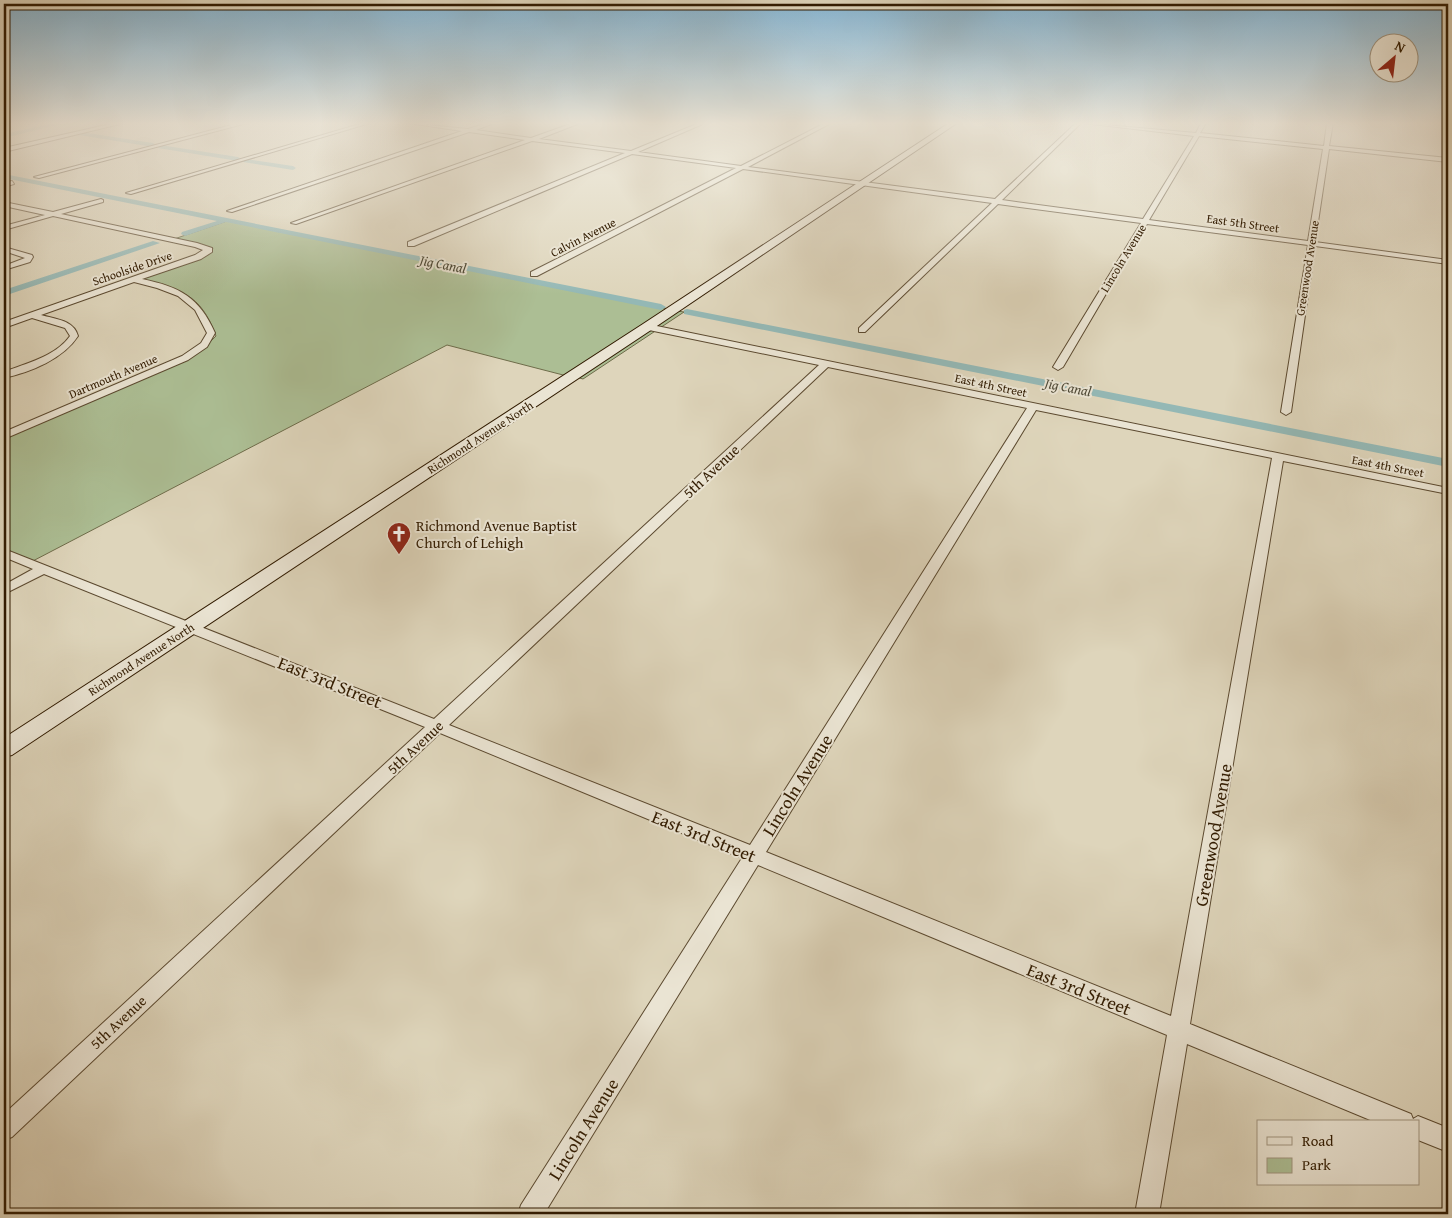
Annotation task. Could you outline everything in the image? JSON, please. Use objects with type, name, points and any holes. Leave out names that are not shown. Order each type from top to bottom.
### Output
[{"type":"street","points":[[129,193],[174,180]]},
{"type":"street","points":[[230,211],[323,180]]},
{"type":"street","points":[[294,223],[416,180]]},
{"type":"street","points":[[411,244],[565,180]]},
{"type":"street","name":"Calvin Avenue","points":[[534,274],[718,180]]},
{"type":"street","name":"East 5th Street","points":[[839,180],[1448,262]]},
{"type":"street","name":"Richmond Avenue North","points":[[4,749],[868,180]]},
{"type":"street","points":[[862,330],[1019,180]]},
{"type":"street","name":"Lincoln Avenue","points":[[1058,367],[1170,180]]},
{"type":"street","name":"Greenwood Avenue","points":[[1286,412],[1321,180]]},
{"type":"street","points":[[4,185],[12,183]]},
{"type":"street","points":[[4,228],[101,201]]},
{"type":"street","points":[[4,204],[52,215]]},
{"type":"street","name":"Schoolside Drive","points":[[4,325],[198,257],[209,250],[197,245],[52,215]]},
{"type":"street","points":[[4,249],[25,255],[28,258],[4,268]]},
{"type":"street","name":"Dartmouth Avenue","points":[[4,436],[185,358],[204,345],[209,339],[211,333],[197,306],[183,295],[169,289],[132,280]]},
{"type":"street","points":[[4,375],[55,354],[68,345],[74,336],[72,329],[68,326],[32,315]]},
{"type":"street","name":"East 4th Street","points":[[647,327],[1448,491]]},
{"type":"street","name":"5th Avenue","points":[[4,1129],[826,364]]},
{"type":"street","name":"Lincoln Avenue","points":[[530,1214],[1034,407]]},
{"type":"street","name":"Greenwood Avenue","points":[[1148,1214],[1278,457]]},
{"type":"street","name":"East 3rd Street","points":[[4,553],[437,725],[1398,1120]]},
{"type":"street","points":[[4,590],[43,569]]},
{"type":"street","points":[[1420,1129],[1448,1140]]},
{"type":"green space","points":[[230,220],[669,309],[567,376],[447,345],[29,563],[4,553],[4,439],[175,365],[202,350],[216,336],[210,321],[196,302],[178,291],[139,279],[211,252],[213,248],[174,239]]},
{"type":"green space","points":[[677,311],[684,312],[583,379],[576,377]]},
{"type":"waterway","name":"Jig Canal","points":[[23,180],[225,220]]},
{"type":"waterway","name":"Jig Canal","points":[[185,234],[226,220],[661,307]]},
{"type":"waterway","name":"Jig Canal","points":[[4,293],[156,243]]},
{"type":"waterway","name":"Jig Canal","points":[[687,312],[1448,463]]},
{"type":"place","name":"Richmond Avenue Baptist Church of Lehigh","points":[[399,555]]}]
